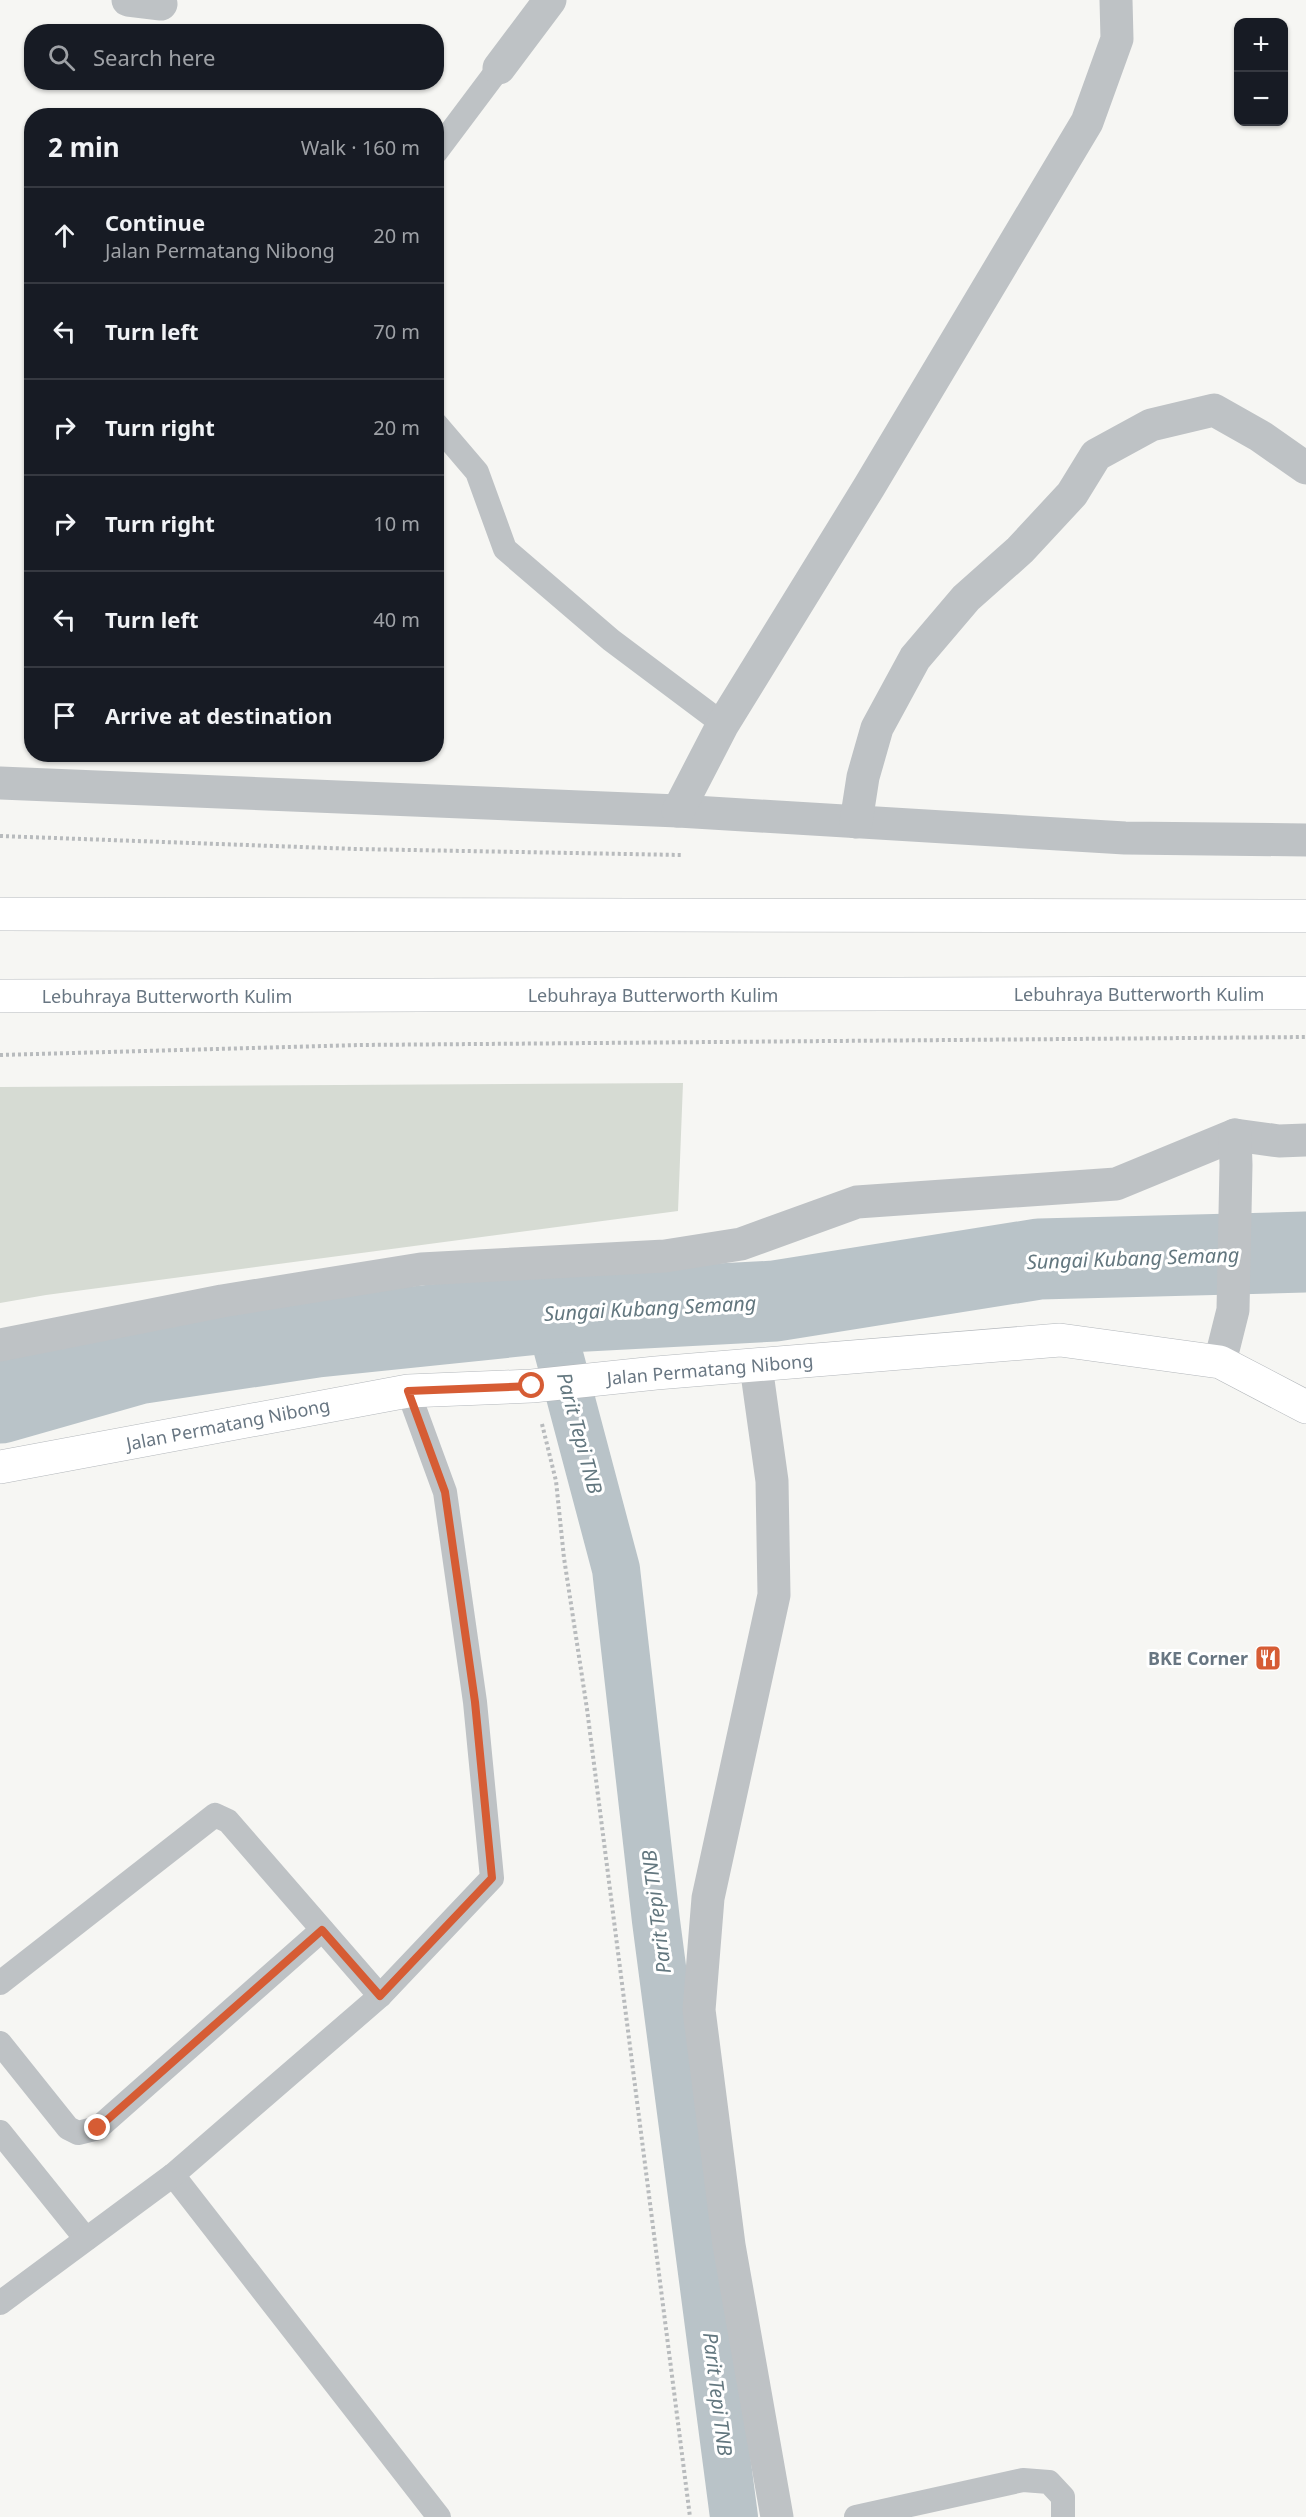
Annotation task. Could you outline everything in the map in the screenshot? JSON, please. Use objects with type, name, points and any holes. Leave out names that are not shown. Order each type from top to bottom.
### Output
[{"type":"main road","points":[[0,914],[1306,916]]},
{"type":"main road","name":"Lebuhraya Butterworth Kulim","points":[[0,996],[1306,993]]},
{"type":"main road","name":"Jalan Permatang Nibong","points":[[0,1467],[408,1391],[545,1384],[1060,1340],[1220,1362],[1306,1407]]},
{"type":"street","points":[[128,0],[161,4]]},
{"type":"street","points":[[499,68],[549,0]]},
{"type":"street","points":[[678,811],[723,724],[869,487],[1087,122],[1117,39],[1116,0]]},
{"type":"street","points":[[856,822],[862,777],[877,728],[915,658],[966,598],[1020,550],[1072,494],[1096,456],[1151,426],[1214,410],[1260,436],[1306,468]]},
{"type":"street","points":[[0,783],[678,811],[1125,838],[1306,840]]},
{"type":"street","points":[[0,1345],[222,1301],[421,1269],[665,1256],[741,1244],[856,1202],[1116,1184],[1236,1150],[1279,1142],[1306,1140]]},
{"type":"street","points":[[1220,1362],[1233,1310],[1236,1150]]},
{"type":"street","points":[[756,1366],[772,1481],[774,1595],[708,1898],[699,2010],[729,2245],[777,2517]]},
{"type":"lane","points":[[444,142],[499,68]]},
{"type":"lane","points":[[444,433],[477,472],[504,549],[611,640],[723,724]]},
{"type":"lane","points":[[0,2303],[173,2175],[380,1996],[492,1878],[475,1702],[445,1492],[408,1391]]},
{"type":"lane","points":[[0,1983],[215,1815],[228,1821],[380,1996]]},
{"type":"lane","points":[[0,2043],[68,2128],[78,2133],[98,2128],[322,1930]]},
{"type":"lane","points":[[0,2132],[86,2239]]},
{"type":"lane","points":[[173,2175],[439,2517]]},
{"type":"lane","points":[[856,2517],[1023,2480],[1049,2482],[1063,2497],[1063,2517]]},
{"type":"path","points":[[0,837],[356,849]]},
{"type":"path","points":[[0,1054],[360,1045],[1306,1037]]},
{"type":"path","points":[[545,1384],[564,1558],[586,1709],[690,2517]]},
{"type":"shaded area","points":[[683,1083],[678,1211],[0,1303],[0,1087]]},
{"type":"waterway","name":"Sungai Kubang Semang","points":[[0,1403],[137,1364],[317,1337],[548,1313],[775,1301],[1039,1259],[1306,1252]]},
{"type":"waterway","name":"Parit Tepi TNB","points":[[548,1313],[616,1569],[656,1921],[734,2517]]},
{"type":"place","name":"BKE Corner","points":[[1268,1658]]},
{"type":"route","points":[[98,2128],[322,1930],[380,1996],[492,1878],[475,1702],[445,1492],[408,1391],[532,1386]]}]
